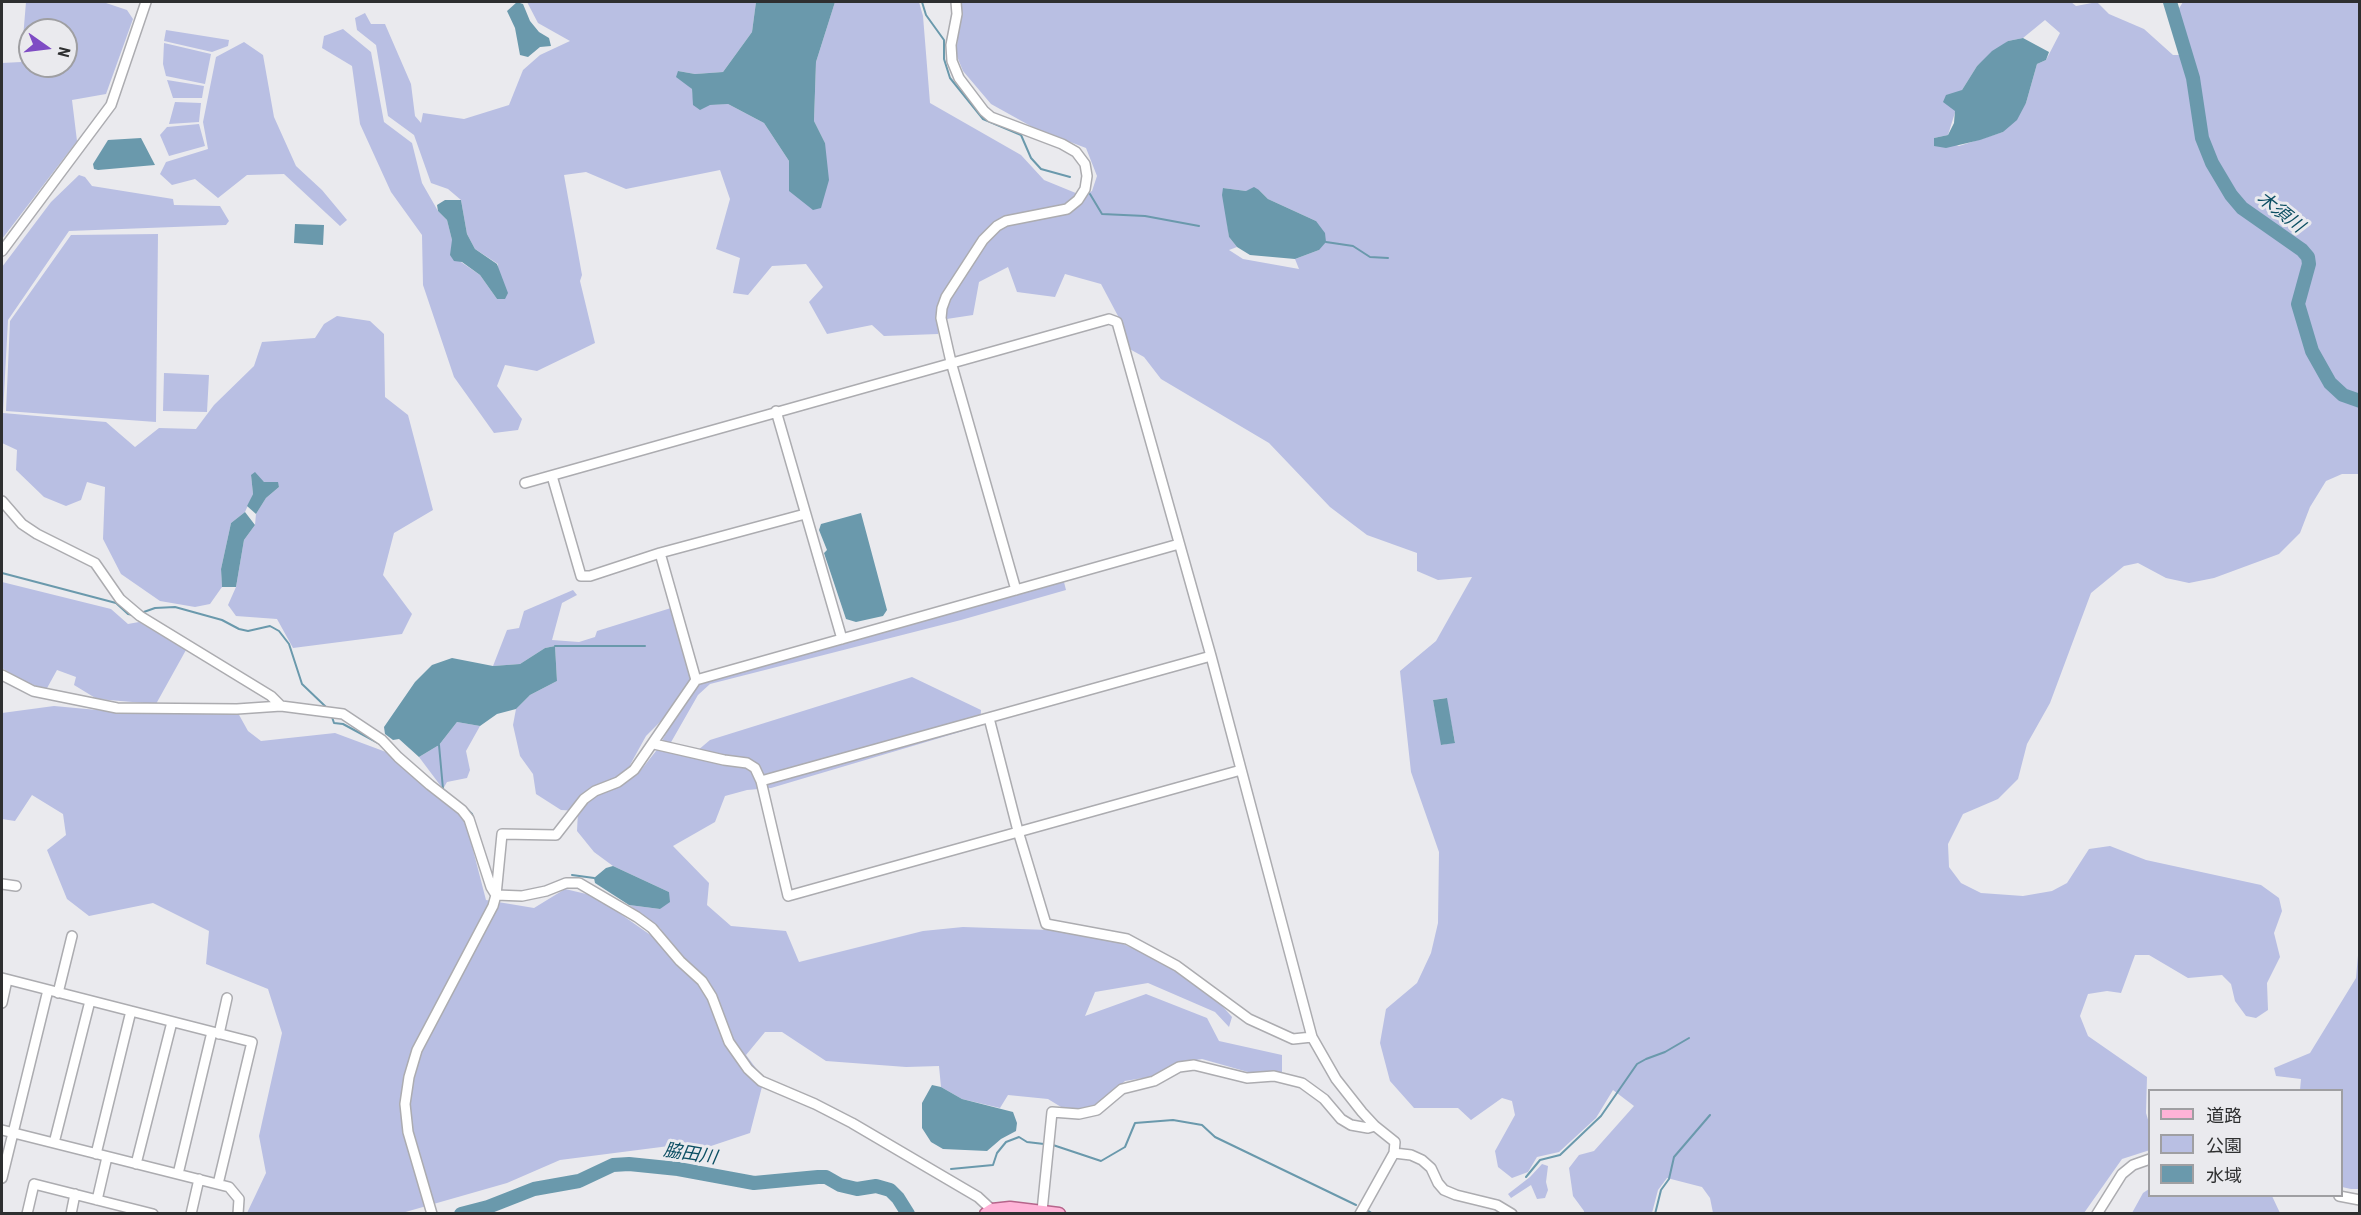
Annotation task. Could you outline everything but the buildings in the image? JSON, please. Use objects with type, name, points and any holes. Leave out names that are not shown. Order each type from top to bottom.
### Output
[{"type":"main road","points":[[989,1212],[1010,1208],[1059,1214]]},
{"type":"street","points":[[2,251],[111,105],[146,2]]},
{"type":"street","points":[[956,2],[957,14],[951,45],[952,61],[959,78],[991,117],[1062,144],[1076,152],[1085,164],[1087,176],[1078,200],[1067,209],[997,226],[983,240],[946,297],[942,308],[941,318],[951,362],[1016,590]]},
{"type":"street","points":[[525,483],[1109,319],[1117,322],[1211,657],[1312,1037],[1336,1079],[1375,1126],[1395,1142],[1394,1153],[1360,1214]]},
{"type":"street","points":[[776,411],[842,639]]},
{"type":"street","points":[[552,476],[581,576],[590,576],[660,553],[805,514]]},
{"type":"street","points":[[2,501],[22,524],[95,563],[120,599],[137,614],[262,690],[281,706]]},
{"type":"street","points":[[432,1214],[408,1132],[405,1104],[409,1077],[417,1050],[493,906],[502,834],[556,835],[584,799],[595,791],[618,782],[634,770],[696,680],[1179,544]]},
{"type":"street","points":[[660,553],[696,680]]},
{"type":"street","points":[[761,781],[1211,657]]},
{"type":"street","points":[[2,675],[33,691],[117,708],[237,709],[281,706],[343,714],[384,741],[398,758],[462,810],[469,819],[491,887],[496,895]]},
{"type":"street","points":[[989,718],[1018,831],[1046,924],[1127,939],[1177,966],[1249,1018],[1293,1039],[1312,1037]]},
{"type":"street","points":[[654,744],[747,763],[755,768],[761,781],[789,896],[1241,770]]},
{"type":"street","points":[[496,895],[522,896],[546,891],[566,883],[579,883],[637,917],[652,928],[680,961],[702,981],[712,997],[729,1042],[748,1069],[761,1081],[852,1123],[978,1197],[989,1212]]},
{"type":"street","points":[[2,884],[16,886]]},
{"type":"street","points":[[2,1175],[53,991],[72,936]]},
{"type":"street","points":[[2,1003],[4,979],[252,1042],[218,1184]]},
{"type":"street","points":[[178,1174],[215,1033],[227,998]]},
{"type":"street","points":[[54,1143],[90,1001]]},
{"type":"street","points":[[96,1154],[131,1011]]},
{"type":"street","points":[[136,1164],[172,1022]]},
{"type":"street","points":[[1042,1211],[1052,1112],[1079,1114],[1097,1110],[1122,1089],[1154,1081],[1179,1066],[1194,1065],[1247,1078],[1274,1076],[1302,1083],[1324,1099],[1341,1119],[1351,1125],[1368,1128],[1375,1126]]},
{"type":"street","points":[[2,1130],[218,1184],[235,1192],[239,1199],[238,1214]]},
{"type":"street","points":[[1394,1153],[1411,1155],[1422,1160],[1431,1168],[1444,1190],[1497,1206],[1512,1214]]},
{"type":"street","points":[[97,1200],[107,1156]]},
{"type":"street","points":[[2097,1214],[2122,1174],[2133,1165],[2148,1160]]},
{"type":"street","points":[[191,1214],[199,1179]]},
{"type":"street","points":[[27,1214],[34,1184],[97,1200],[116,1209],[153,1214]]},
{"type":"street","points":[[71,1214],[75,1194]]},
{"type":"street","points":[[2343,1197],[2360,1200]]},
{"type":"green space","points":[[26,2],[103,2],[127,10],[133,19],[106,94],[72,100],[77,141],[2,239],[2,63],[18,62],[18,78],[78,78],[78,18],[25,18]]},
{"type":"green space","points":[[527,2],[756,2],[752,32],[723,72],[695,74],[678,71],[692,89],[694,105],[728,104],[764,123],[789,161],[789,191],[825,143],[814,121],[816,62],[835,2],[919,2],[923,16],[930,103],[1021,155],[1044,180],[1083,196],[1092,191],[1097,176],[1086,148],[1036,129],[991,104],[963,71],[956,54],[962,2],[2071,2],[2076,6],[2097,2],[2109,14],[2144,29],[2173,55],[2192,55],[2178,10],[2183,2],[2359,2],[2359,474],[2342,474],[2326,481],[2310,507],[2300,533],[2279,554],[2214,578],[2189,583],[2166,578],[2138,563],[2124,566],[2091,593],[2050,703],[2027,744],[2018,779],[1998,799],[1963,814],[1948,844],[1949,867],[1961,883],[1981,893],[2023,896],[2052,891],[2067,883],[2089,849],[2110,846],[2146,860],[2261,885],[2279,898],[2282,911],[2274,933],[2280,957],[2267,983],[2268,1010],[2256,1018],[2246,1016],[2235,1001],[2231,984],[2222,975],[2188,978],[2149,955],[2135,955],[2121,993],[2107,991],[2088,994],[2080,1016],[2088,1036],[2147,1077],[2148,1151],[2122,1159],[2084,1213],[1713,1213],[1710,1198],[1702,1187],[1667,1178],[1658,1190],[1652,1213],[1584,1213],[1573,1196],[1569,1168],[1579,1155],[1594,1151],[1634,1106],[1613,1090],[1596,1118],[1559,1152],[1537,1157],[1528,1172],[1512,1178],[1498,1167],[1495,1151],[1515,1115],[1512,1101],[1502,1098],[1471,1120],[1458,1108],[1414,1108],[1390,1081],[1380,1043],[1386,1009],[1417,983],[1431,953],[1438,923],[1439,852],[1411,772],[1400,671],[1436,641],[1472,577],[1438,580],[1417,571],[1417,553],[1367,535],[1330,507],[1269,443],[1161,379],[1144,357],[1126,347],[1118,316],[1101,284],[1065,274],[1055,297],[1017,292],[1008,267],[979,282],[973,315],[940,320],[938,334],[884,336],[872,325],[827,334],[809,302],[823,287],[806,264],[772,266],[748,295],[733,293],[740,258],[716,249],[730,199],[720,170],[626,189],[586,172],[564,175],[582,275],[580,281],[595,343],[537,371],[505,365],[497,386],[522,419],[518,430],[494,433],[454,377],[423,285],[422,235],[391,192],[360,124],[352,66],[322,48],[324,36],[343,29],[371,52],[384,122],[412,143],[422,183],[438,211],[447,220],[461,262],[480,275],[497,299],[498,264],[475,249],[467,234],[461,200],[448,189],[431,183],[414,135],[388,116],[376,45],[357,30],[355,18],[365,13],[371,24],[385,24],[411,84],[415,116],[421,123],[423,113],[464,119],[509,105],[523,70],[540,55],[570,41],[538,23]],"holes":[[[2045,20],[2060,33],[2046,60],[2037,64],[2026,103],[2003,132],[1959,146],[1934,138],[1948,135],[1962,90],[1977,66],[2008,41],[2023,38]],[[1223,188],[1259,190],[1268,199],[1316,221],[1319,250],[1295,259],[1299,269],[1243,259],[1229,250],[1237,247],[1229,237]],[[1446,698],[1455,742],[1442,745],[1433,700]]]},
{"type":"green space","points":[[166,30],[229,40],[228,46],[212,52],[164,41]]},
{"type":"green space","points":[[244,42],[263,55],[274,117],[296,166],[322,190],[347,220],[340,226],[284,174],[247,175],[218,198],[195,179],[172,185],[160,174],[166,162],[208,149],[203,122],[216,57]]},
{"type":"green space","points":[[164,43],[211,54],[205,84],[166,76],[163,64]]},
{"type":"green space","points":[[167,80],[204,86],[202,98],[173,98]]},
{"type":"green space","points":[[175,102],[201,103],[199,122],[169,124]]},
{"type":"green space","points":[[199,124],[205,146],[169,156],[160,135],[167,127]]},
{"type":"green space","points":[[79,175],[85,177],[92,186],[173,199],[174,205],[220,206],[229,221],[226,225],[69,231],[8,320],[3,413],[106,422],[135,447],[159,428],[196,429],[214,405],[254,366],[262,342],[315,338],[324,324],[337,316],[370,321],[384,334],[385,397],[408,415],[433,510],[394,533],[383,575],[412,614],[402,634],[293,648],[277,619],[236,616],[228,605],[236,587],[244,540],[255,525],[256,514],[266,498],[279,487],[277,482],[264,482],[251,475],[253,494],[245,512],[231,523],[221,569],[222,587],[210,604],[195,607],[160,601],[121,574],[103,539],[105,487],[87,482],[81,500],[66,506],[44,497],[16,470],[17,450],[2,443],[2,267],[51,202]]},
{"type":"green space","points":[[158,234],[156,422],[6,411],[10,321],[71,235]]},
{"type":"green space","points":[[164,373],[209,375],[207,412],[163,411]]},
{"type":"green space","points":[[2,582],[111,609],[128,624],[139,622],[186,650],[156,704],[97,699],[74,685],[76,677],[57,670],[46,690],[19,679],[2,668]]},
{"type":"green space","points":[[1064,582],[1066,590],[961,620],[710,684],[698,695],[670,744],[697,751],[710,740],[912,677],[981,710],[980,726],[771,788],[747,790],[725,796],[715,822],[673,846],[709,883],[707,905],[731,926],[786,931],[799,962],[923,931],[963,927],[1049,930],[1121,943],[1165,963],[1211,993],[1232,1017],[1229,1027],[1215,1012],[1148,983],[1095,992],[1085,1016],[1146,994],[1207,1018],[1219,1041],[1282,1055],[1282,1072],[1248,1072],[1202,1059],[1179,1063],[1155,1076],[1125,1081],[1092,1109],[1066,1110],[1048,1099],[1008,1095],[1000,1108],[962,1099],[941,1087],[939,1066],[906,1067],[826,1061],[782,1032],[765,1032],[746,1055],[764,1079],[750,1133],[702,1149],[669,1146],[560,1160],[507,1183],[402,1213],[247,1213],[266,1173],[259,1136],[282,1033],[268,989],[206,964],[209,931],[153,903],[89,916],[67,899],[47,850],[66,835],[63,814],[32,795],[15,821],[2,819],[2,713],[54,706],[119,712],[238,713],[248,731],[261,741],[335,733],[386,752],[465,819],[486,900],[534,908],[565,889],[595,896],[676,953],[660,928],[629,905],[660,909],[669,892],[613,866],[594,852],[577,831],[578,811],[561,810],[536,794],[533,774],[520,756],[513,725],[516,709],[530,695],[557,681],[555,646],[545,648],[520,664],[493,666],[507,630],[519,628],[524,611],[573,590],[577,595],[562,603],[552,640],[579,642],[595,637],[597,631],[671,608],[693,679],[667,715],[646,736],[630,765],[637,775],[656,751],[689,694],[703,681]]},
{"type":"green space","points":[[457,722],[480,726],[466,751],[470,770],[467,778],[447,782],[443,789],[419,757],[439,745]]},
{"type":"green space","points":[[2359,944],[2360,1189],[2351,1189],[2343,1187],[2343,1089],[2300,1089],[2301,1079],[2276,1076],[2274,1068],[2310,1053],[2356,978]]},
{"type":"green space","points":[[1542,1164],[1548,1166],[1546,1182],[1548,1190],[1545,1198],[1537,1199],[1531,1185],[1511,1198],[1508,1194],[1530,1177]]},
{"type":"green space","points":[[2148,1190],[2148,1197],[2272,1197],[2280,1213],[2132,1213],[2143,1193]]},
{"type":"water","points":[[517,2],[523,4],[530,21],[539,32],[549,38],[551,46],[540,47],[528,57],[520,55],[515,28],[507,11]]},
{"type":"water","points":[[756,2],[835,2],[816,62],[814,121],[825,143],[829,180],[821,208],[813,210],[789,191],[789,161],[764,123],[728,104],[710,105],[700,110],[693,105],[692,89],[676,77],[678,71],[695,74],[723,72],[752,32]]},
{"type":"water","points":[[2023,38],[2049,52],[2046,60],[2037,64],[2026,103],[2017,120],[2003,132],[1980,140],[1946,148],[1934,146],[1934,138],[1948,135],[1954,123],[1955,111],[1943,102],[1946,95],[1962,90],[1977,66],[1992,51],[2008,41]]},
{"type":"water","points":[[141,138],[155,165],[94,169],[93,164],[108,140]]},
{"type":"water","points":[[1254,187],[1268,199],[1316,221],[1325,233],[1326,242],[1319,250],[1295,259],[1250,255],[1237,247],[1229,237],[1222,195],[1223,188],[1246,191]]},
{"type":"water","points":[[445,200],[461,200],[467,234],[475,249],[497,264],[508,293],[505,299],[497,299],[480,275],[462,262],[454,261],[450,255],[452,240],[447,220],[438,211],[437,205]]},
{"type":"water","points":[[295,224],[324,225],[323,245],[294,243]]},
{"type":"water","points":[[255,472],[264,482],[278,482],[279,487],[266,498],[256,514],[247,506],[253,494],[251,475]]},
{"type":"water","points":[[245,512],[255,525],[244,540],[236,587],[222,587],[221,569],[231,523]]},
{"type":"water","points":[[861,513],[887,610],[883,616],[856,622],[846,619],[824,553],[827,550],[819,530],[821,524]]},
{"type":"water","points":[[555,646],[557,681],[530,695],[516,709],[497,714],[480,726],[457,722],[439,745],[419,757],[399,739],[393,740],[385,734],[384,727],[415,682],[432,665],[452,658],[493,666],[520,664],[545,648]]},
{"type":"water","points":[[1447,698],[1455,743],[1441,745],[1433,700]]},
{"type":"water","points":[[613,866],[669,892],[670,902],[660,909],[629,905],[595,883],[594,878],[606,868]]},
{"type":"water","points":[[932,1085],[941,1087],[962,1099],[1013,1112],[1017,1123],[1016,1131],[1001,1139],[987,1151],[943,1149],[931,1142],[922,1128],[922,1103]]},
{"type":"waterway","points":[[922,2],[926,15],[944,40],[944,59],[950,78],[983,119],[1021,135],[1031,158],[1041,169],[1070,177]]},
{"type":"waterway","name":"木須川","points":[[2170,2],[2193,78],[2202,138],[2212,163],[2231,195],[2242,208],[2302,250],[2308,257],[2309,264],[2298,304],[2312,351],[2330,383],[2343,395],[2360,401]]},
{"type":"waterway","points":[[1090,194],[1102,214],[1145,216],[1199,226]]},
{"type":"waterway","points":[[1326,242],[1353,246],[1370,257],[1388,258]]},
{"type":"waterway","points":[[2,573],[116,603],[128,614],[133,615]]},
{"type":"waterway","points":[[141,613],[155,608],[175,607],[222,620],[248,631],[270,626],[279,631],[289,644],[302,684],[326,707]]},
{"type":"waterway","points":[[555,646],[645,646]]},
{"type":"waterway","points":[[331,714],[334,723],[343,724],[380,744]]},
{"type":"waterway","points":[[436,744],[439,745],[443,789],[446,792]]},
{"type":"waterway","points":[[467,809],[472,814],[476,827]]},
{"type":"waterway","points":[[572,875],[594,878]]},
{"type":"waterway","points":[[1526,1177],[1540,1160],[1560,1155],[1601,1116],[1637,1064],[1689,1038]]},
{"type":"waterway","points":[[1655,1214],[1661,1190],[1669,1179],[1674,1157],[1710,1115]]},
{"type":"waterway","points":[[1053,1145],[1101,1161],[1125,1147],[1135,1123],[1173,1120],[1202,1125],[1215,1137],[1356,1205]]},
{"type":"waterway","points":[[951,1169],[993,1165],[997,1153],[1006,1142],[1019,1137],[1027,1142],[1044,1144]]},
{"type":"waterway","name":"脇田川","points":[[461,1214],[488,1207],[534,1189],[579,1181],[613,1165],[629,1164],[678,1169],[754,1183],[826,1177],[840,1185],[857,1189],[876,1186],[890,1190],[908,1214]]},
{"type":"waterway","points":[[1367,1210],[1373,1214]]}]
